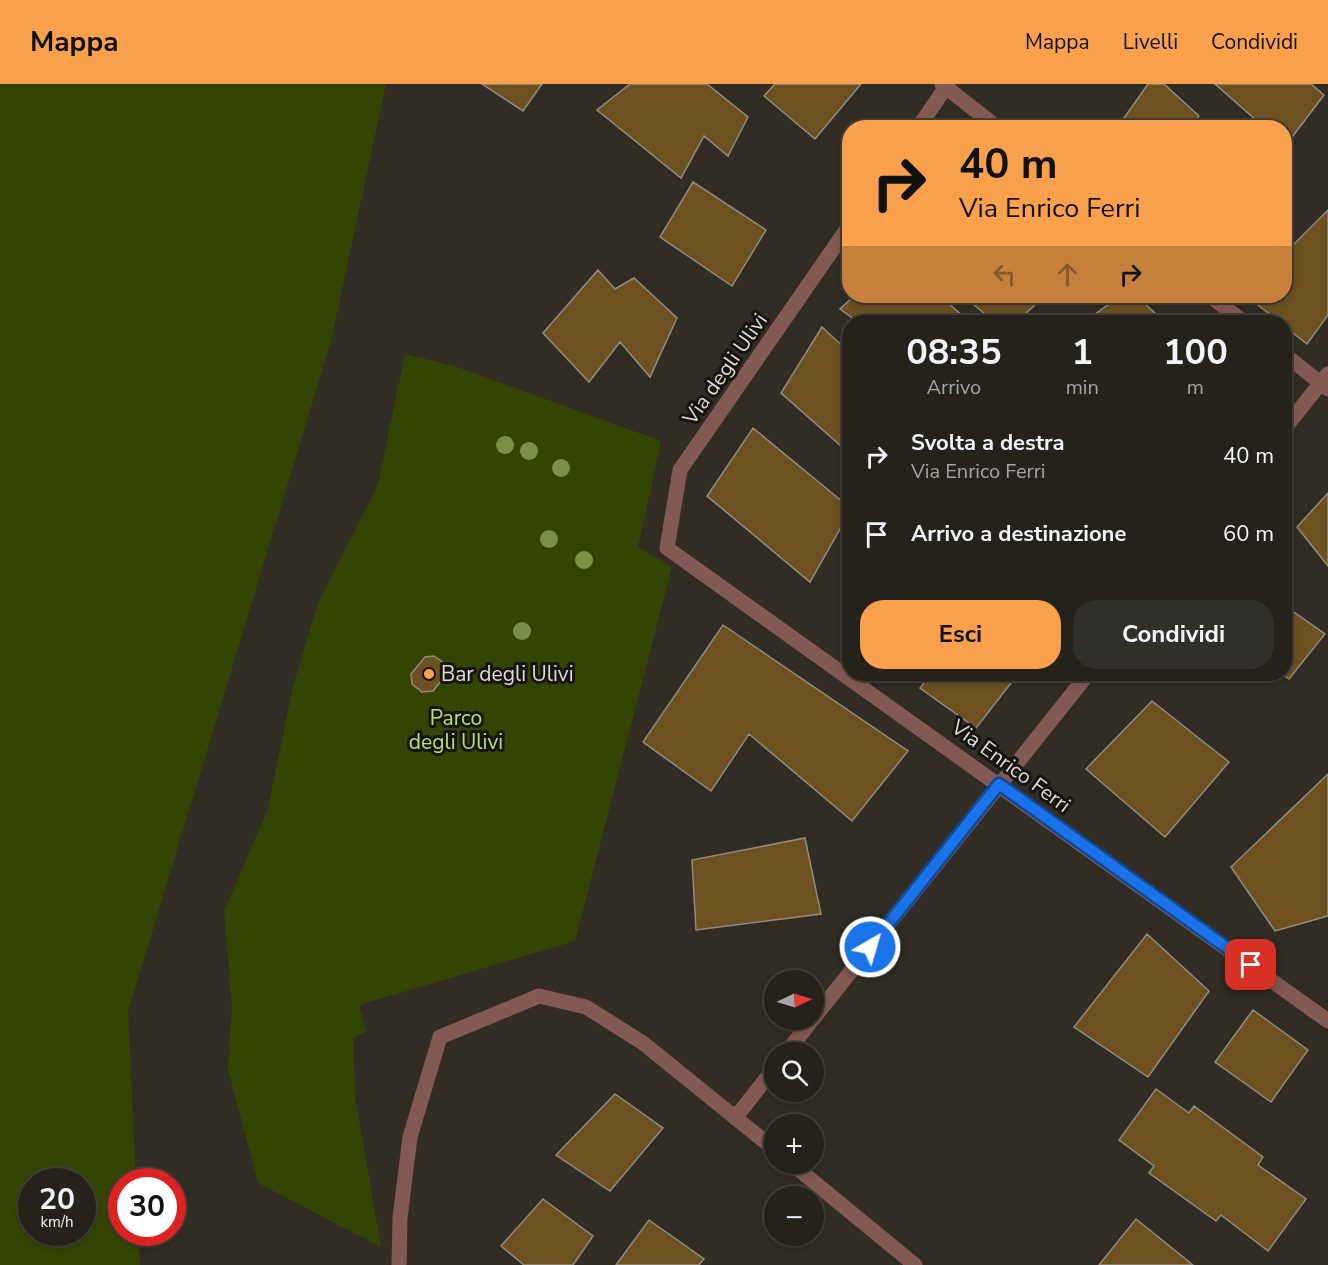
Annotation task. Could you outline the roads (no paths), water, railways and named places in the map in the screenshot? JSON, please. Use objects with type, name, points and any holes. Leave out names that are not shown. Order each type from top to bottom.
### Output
[{"type":"street","points":[[923,120],[945,85],[988,120]]},
{"type":"street","name":"Via degli Ulivi","points":[[667,548],[680,470],[842,236]]},
{"type":"street","points":[[1219,303],[1235,315]]},
{"type":"street","points":[[1292,359],[1326,382],[1292,420]]},
{"type":"street","name":"Via Enrico Ferri","points":[[667,548],[842,672]]},
{"type":"street","name":"Via Enrico Ferri","points":[[854,681],[1328,1021]]},
{"type":"street","points":[[824,1006],[1082,681]]},
{"type":"street","points":[[399,1265],[399,1242],[410,1137],[440,1037],[539,996],[586,1007],[643,1043],[764,1141]]},
{"type":"street","points":[[795,1042],[805,1030]]},
{"type":"street","points":[[735,1118],[764,1082]]},
{"type":"street","points":[[804,1174],[915,1265]]},
{"type":"place","name":"Bar degli Ulivi","points":[[429,674]]},
{"type":"park label","name":"Parco degli Ulivi","points":[[456,730]]}]
